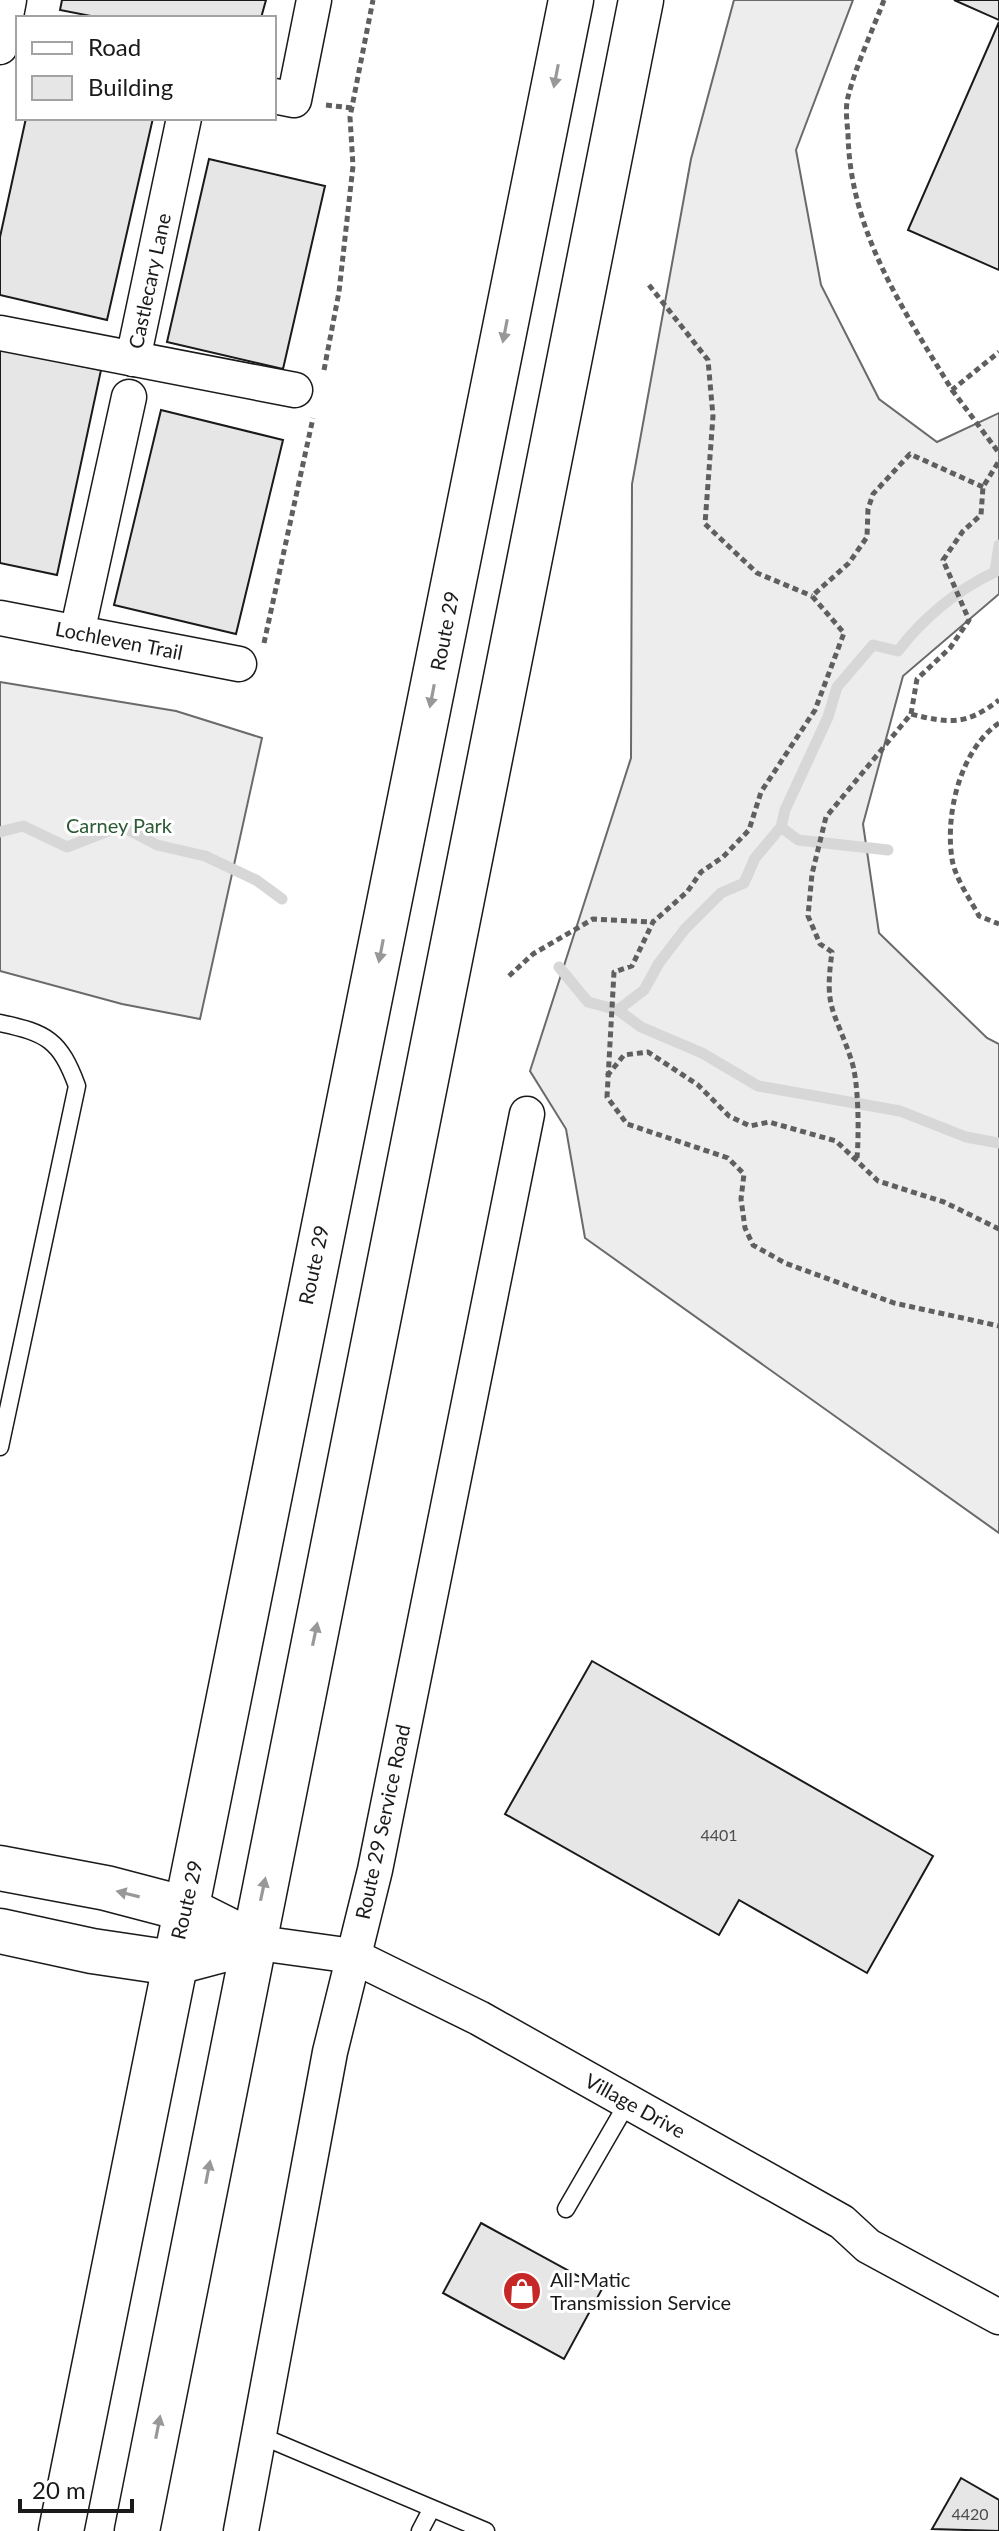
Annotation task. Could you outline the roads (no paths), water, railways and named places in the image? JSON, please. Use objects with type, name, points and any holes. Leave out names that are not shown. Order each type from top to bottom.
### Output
[{"type":"main road","name":"Route 29","points":[[61,2531],[307,1293],[362,1048],[571,0]]},
{"type":"main road","points":[[137,2531],[641,0]]},
{"type":"main road","points":[[0,1868],[106,1888],[186,1909],[252,1942]]},
{"type":"main road","points":[[0,1931],[92,1951],[173,1963],[252,1942]]},
{"type":"street","points":[[7,44],[9,0]]},
{"type":"street","points":[[276,96],[294,100],[314,0]]},
{"type":"street","name":"Castlecary Lane","points":[[0,333],[133,359],[184,120]]},
{"type":"street","points":[[133,359],[310,391]]},
{"type":"street","points":[[77,633],[129,397]]},
{"type":"street","name":"Lochleven Trail","points":[[0,618],[239,664]]},
{"type":"street","name":"Route 29 Service Road","points":[[241,2531],[330,2052],[378,1854],[527,1114]]},
{"type":"street","name":"Village Drive","points":[[252,1942],[353,1956],[479,2018],[842,2222],[868,2246],[999,2317]]},
{"type":"lane","points":[[0,1023],[38,1031],[66,1057],[77,1086],[0,1447]]},
{"type":"lane","points":[[566,2209],[628,2102]]},
{"type":"lane","points":[[259,2435],[486,2531]]},
{"type":"lane","points":[[420,2531],[431,2510]]},
{"type":"waterway","points":[[559,967],[588,1002],[618,1010],[644,990],[659,963],[685,929],[721,893],[744,883],[755,858],[781,827],[785,810],[828,717],[837,687],[873,645],[898,651],[918,627],[942,606],[995,572],[999,545]]},
{"type":"waterway","points":[[0,832],[23,826],[67,847],[121,826],[157,845],[205,856],[256,880],[282,899]]},
{"type":"waterway","points":[[781,827],[798,840],[888,850]]},
{"type":"waterway","points":[[618,1010],[641,1027],[702,1053],[758,1086],[900,1111],[966,1137],[999,1143]]},
{"type":"place","name":"All-Matic Transmission Service","points":[[522,2291]]},
{"type":"park label","name":"Carney Park","points":[[119,826]]}]
